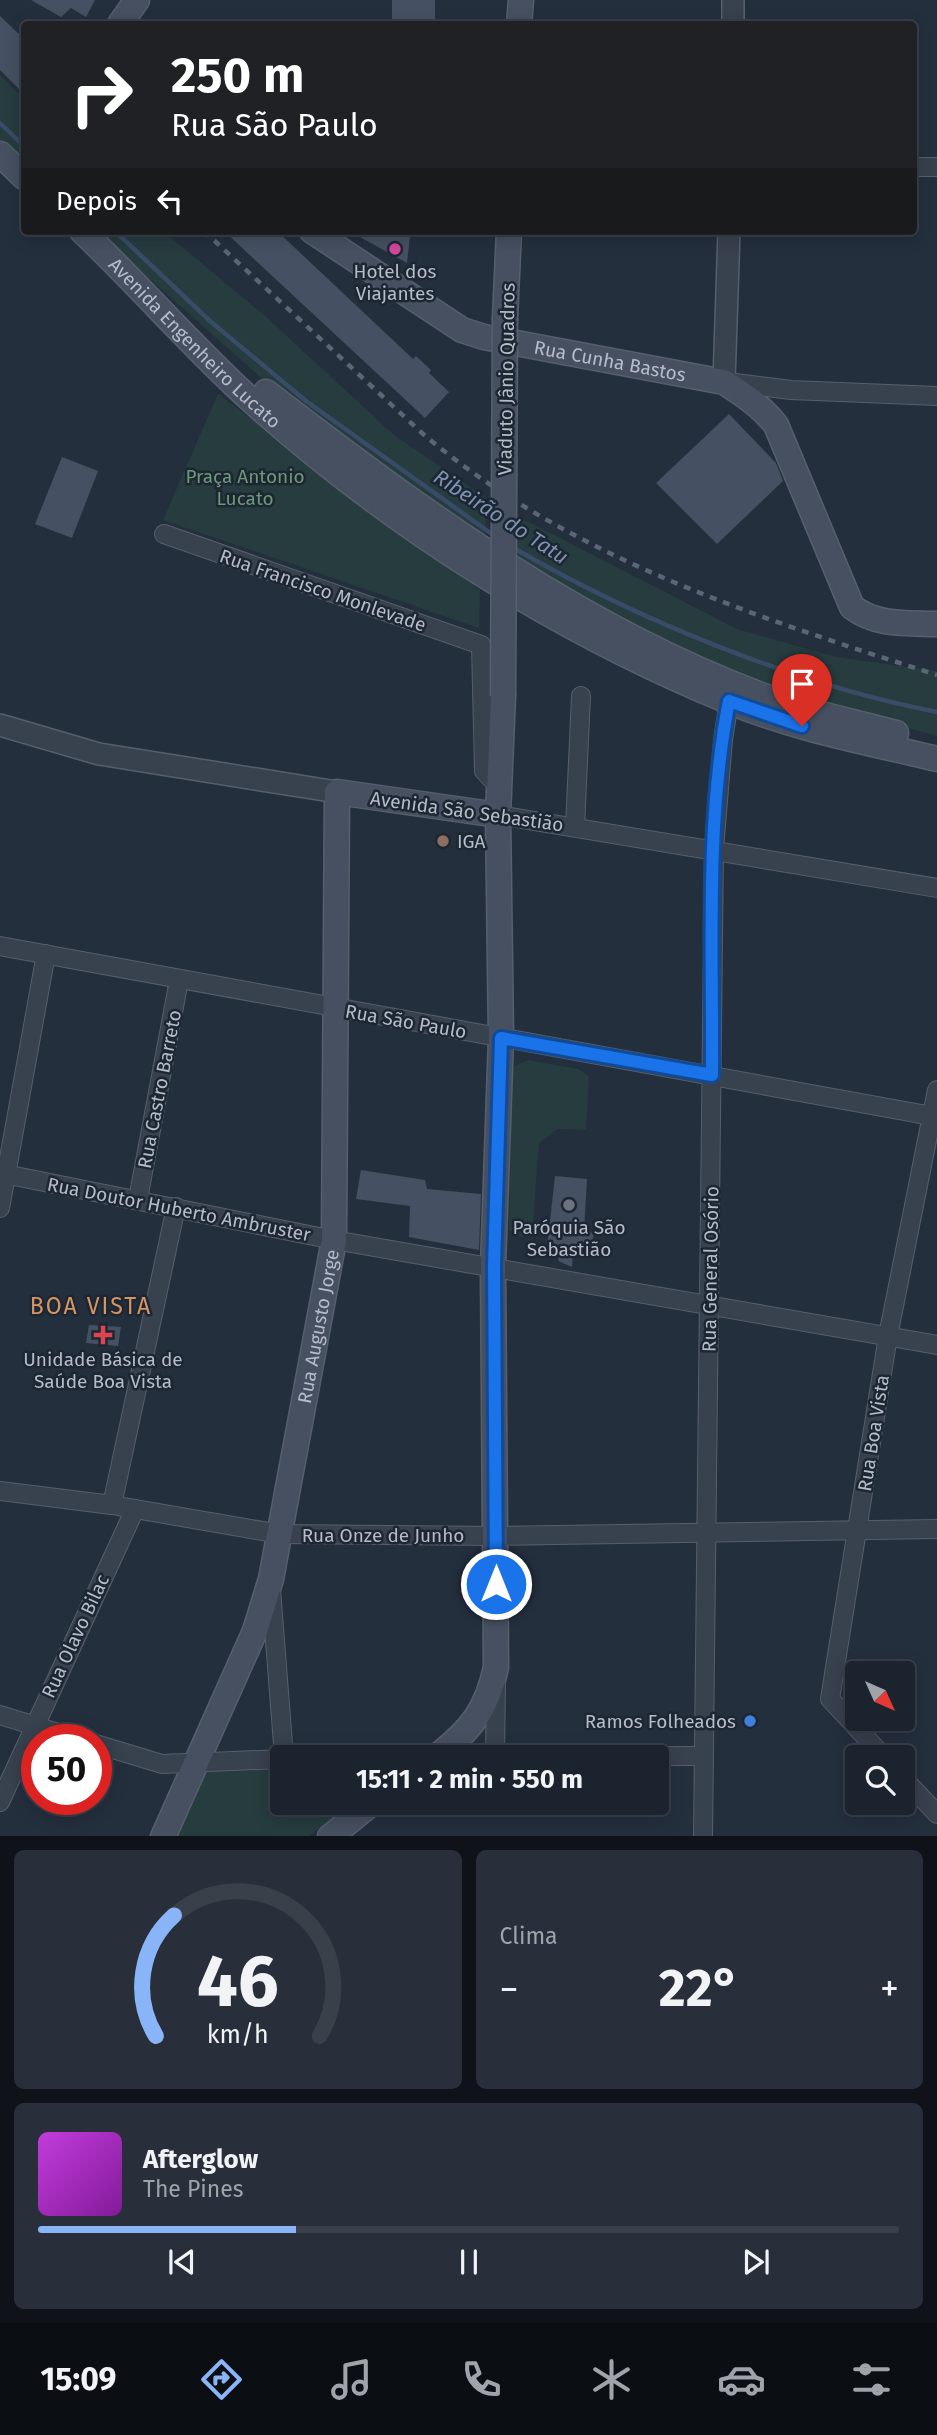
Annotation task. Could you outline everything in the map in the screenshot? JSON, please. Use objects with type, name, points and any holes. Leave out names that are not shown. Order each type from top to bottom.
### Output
[{"type":"main road","points":[[122,21],[138,0]]},
{"type":"main road","points":[[135,21],[138,0]]},
{"type":"main road","points":[[519,21],[521,0]]},
{"type":"main road","points":[[0,154],[21,174]]},
{"type":"main road","name":"Avenida Engenheiro Lucato","points":[[86,235],[190,343],[255,404],[337,470],[421,532],[589,636],[729,701],[826,734],[937,759]]},
{"type":"main road","name":"Avenida Engenheiro Lucato","points":[[86,235],[264,390],[474,544],[536,584],[716,677],[785,704],[937,743]]},
{"type":"main road","name":"Rua Cunha Bastos","points":[[318,235],[462,330],[520,345],[724,382]]},
{"type":"main road","name":"Viaduto Jânio Quadros","points":[[450,1745],[475,1722],[490,1695],[496,1667],[494,1266],[501,1038],[498,815],[503,696],[505,318],[509,235]]},
{"type":"main road","points":[[724,382],[764,410],[776,425],[852,607],[866,618],[882,622],[937,624]]},
{"type":"main road","points":[[729,701],[746,695],[785,704]]},
{"type":"main road","name":"Avenida São Sebastião","points":[[337,792],[498,815]]},
{"type":"main road","name":"Rua Augusto Jorge","points":[[163,1836],[255,1632],[271,1580],[334,1240],[333,1008],[337,792]]},
{"type":"main road","points":[[330,1836],[356,1815]]},
{"type":"street","points":[[733,0],[733,21]]},
{"type":"street","points":[[917,167],[937,167]]},
{"type":"street","points":[[724,382],[729,235]]},
{"type":"street","name":"Rua Cunha Bastos","points":[[724,382],[791,390],[937,396]]},
{"type":"street","points":[[776,425],[780,398],[791,390]]},
{"type":"street","name":"Rua Francisco Monlevade","points":[[164,534],[481,645],[484,771],[499,788]]},
{"type":"street","points":[[575,827],[581,696]]},
{"type":"street","name":"Rua General Osório","points":[[703,1836],[714,849],[729,701]]},
{"type":"street","name":"Avenida São Sebastião","points":[[0,724],[99,754],[337,792]]},
{"type":"street","name":"Avenida São Sebastião","points":[[498,815],[937,888]]},
{"type":"street","name":"Rua São Paulo","points":[[0,946],[935,1117]]},
{"type":"street","points":[[0,1208],[3,1174],[46,954]]},
{"type":"street","name":"Rua Castro Barreto","points":[[138,1199],[179,980]]},
{"type":"street","name":"Rua Boa Vista","points":[[873,1745],[830,1699],[888,1336],[935,1117],[937,1090]]},
{"type":"street","name":"Rua Doutor Huberto Ambruster","points":[[3,1174],[176,1206],[334,1240],[937,1345]]},
{"type":"street","points":[[112,1505],[176,1206]]},
{"type":"street","name":"Rua Onze de Junho","points":[[0,1491],[112,1505],[280,1534],[496,1536],[937,1529]]},
{"type":"street","name":"Rua Olavo Bilac","points":[[33,1724],[135,1509]]},
{"type":"street","points":[[271,1580],[282,1745]]},
{"type":"street","points":[[495,1745],[496,1667]]},
{"type":"street","points":[[0,1715],[30,1724]]},
{"type":"street","points":[[112,1749],[162,1764],[270,1759]]},
{"type":"street","name":"Rua Olavo Bilac","points":[[0,1802],[21,1753]]},
{"type":"street","points":[[669,1756],[704,1756]]},
{"type":"street","points":[[915,1790],[937,1814]]},
{"type":"green space","points":[[0,75],[21,96],[21,161],[0,140]]},
{"type":"green space","points":[[100,235],[168,235],[265,316],[394,435],[486,498],[485,544],[286,400]]},
{"type":"green space","name":"Praça Antonio Lucato","points":[[218,394],[480,590],[479,628],[163,520]]},
{"type":"green space","points":[[517,516],[737,629],[836,657],[937,671],[937,736],[770,690],[693,656],[516,562]]},
{"type":"green space","points":[[528,1060],[578,1069],[589,1076],[586,1130],[557,1129],[539,1143],[532,1235],[521,1237],[509,1230],[512,1068]]},
{"type":"green space","points":[[203,1770],[270,1770],[270,1815],[337,1815],[309,1836],[166,1836]]},
{"type":"building","points":[[31,0],[95,0],[86,17],[71,8],[61,17]]},
{"type":"building","points":[[392,0],[435,0],[435,21],[392,21]]},
{"type":"building","points":[[0,16],[21,36],[21,91],[0,70]]},
{"type":"building","points":[[228,235],[281,235],[413,359],[416,356],[449,392],[425,418]]},
{"type":"building","name":"Hotel dos Viajantes","points":[[356,235],[410,236],[407,263]]},
{"type":"building","points":[[729,414],[776,463],[783,481],[717,544],[656,483]]},
{"type":"building","points":[[62,457],[98,471],[72,538],[35,524]]},
{"type":"building","points":[[361,1170],[425,1180],[427,1189],[481,1194],[479,1250],[409,1237],[410,1206],[356,1199]]},
{"type":"building","name":"Paróquia São Sebastião","points":[[555,1176],[587,1179],[584,1231],[594,1232],[591,1249],[573,1249],[572,1267],[558,1261],[560,1250],[547,1248]]},
{"type":"building","name":"Unidade Básica de Saúde Boa Vista","points":[[89,1325],[121,1327],[118,1346],[86,1343]]},
{"type":"waterway","name":"Ribeirão do Tatu","points":[[0,123],[21,143]]},
{"type":"waterway","name":"Ribeirão do Tatu","points":[[119,235],[210,321],[306,401],[496,537]]},
{"type":"waterway","name":"Ribeirão do Tatu","points":[[512,547],[611,599],[718,646],[829,685],[937,712]]},
{"type":"railway","points":[[208,235],[422,433],[479,477],[539,515],[602,549],[733,606],[937,675]]},
{"type":"place","name":"Hotel dos Viajantes","points":[[395,249]]},
{"type":"place","name":"IGA","points":[[443,841]]},
{"type":"place","name":"Paróquia São Sebastião","points":[[569,1205]]},
{"type":"place","name":"Unidade Básica de Saúde Boa Vista","points":[[103,1335]]},
{"type":"place","name":"Ramos Folheados","points":[[750,1721]]},
{"type":"district","name":"BOA VISTA","points":[[91,1306]]},
{"type":"route","points":[[496,1584],[494,1266],[501,1038],[712,1075],[714,849],[729,701],[802,726]]}]
